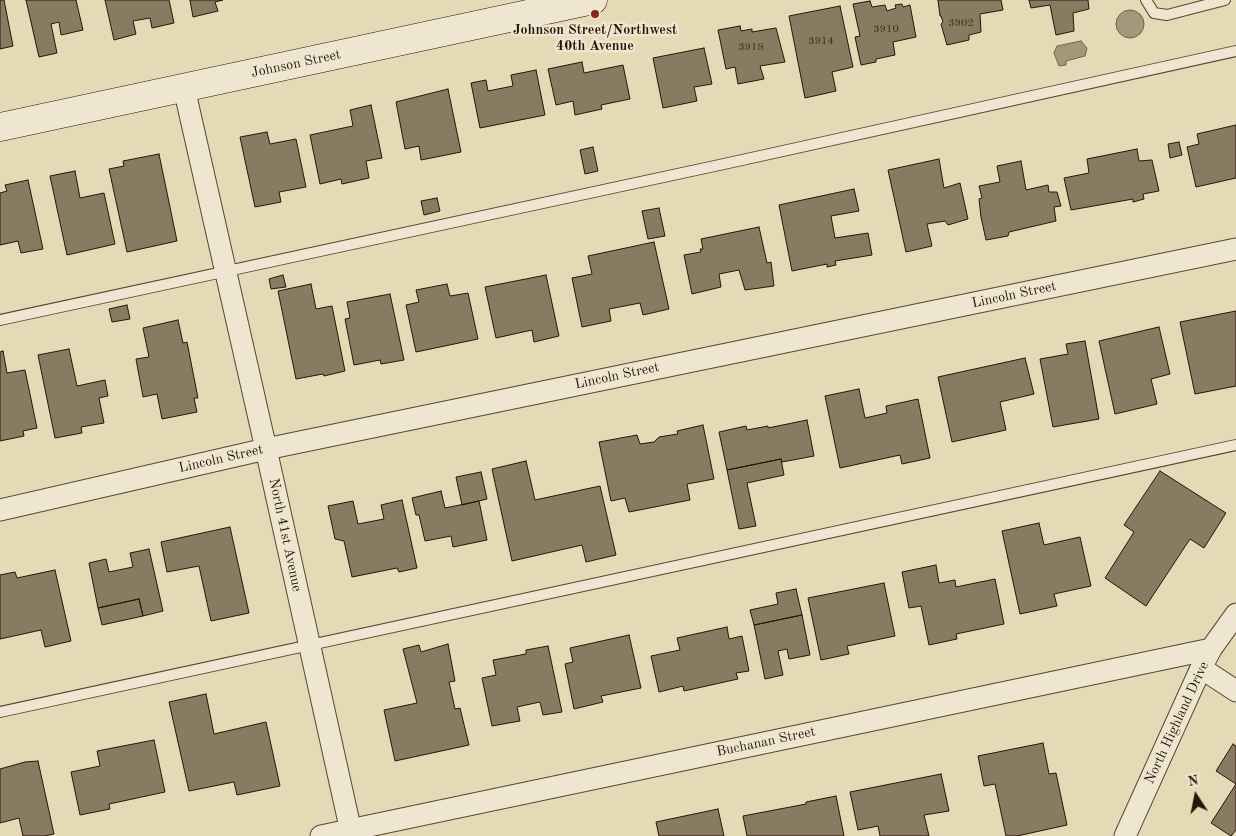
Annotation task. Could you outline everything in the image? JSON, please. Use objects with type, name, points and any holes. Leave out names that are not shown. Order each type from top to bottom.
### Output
[{"type":"street","name":"Johnson Street","points":[[0,127],[593,0]]},
{"type":"street","name":"North 41st Avenue","points":[[184,88],[351,833]]},
{"type":"street","name":"Lincoln Street","points":[[0,510],[266,449],[1236,249]]},
{"type":"street","name":"North Highland Drive","points":[[1125,836],[1200,668],[1236,614]]},
{"type":"street","name":"Buchanan Street","points":[[321,836],[351,833],[1211,649]]},
{"type":"street","points":[[1200,668],[1236,691]]},
{"type":"lane","points":[[1146,0],[1154,13],[1167,15],[1225,0]]},
{"type":"lane","points":[[0,320],[724,164],[1236,51]]},
{"type":"lane","points":[[0,712],[1236,445]]},
{"type":"shaded area","points":[[1130,10],[1140,14],[1144,24],[1140,34],[1130,38],[1120,34],[1116,24],[1120,14]]},
{"type":"shaded area","points":[[1081,41],[1087,48],[1085,56],[1066,61],[1066,65],[1059,66],[1054,53],[1057,46]]},
{"type":"building","points":[[0,0],[4,0],[13,46],[0,49]]},
{"type":"building","points":[[26,0],[76,0],[83,30],[61,35],[59,22],[51,24],[57,53],[39,57]]},
{"type":"building","points":[[105,0],[169,0],[174,23],[152,28],[150,18],[133,21],[136,34],[114,40]]},
{"type":"building","points":[[190,0],[223,0],[215,2],[218,11],[193,17]]},
{"type":"building","points":[[938,0],[1001,0],[1003,10],[980,14],[981,32],[969,35],[969,40],[947,45],[941,24],[943,22],[940,16]]},
{"type":"building","points":[[1029,0],[1088,0],[1089,9],[1073,13],[1074,31],[1056,35],[1050,5],[1031,8]]},
{"type":"building","points":[[870,1],[872,7],[885,5],[887,11],[896,8],[895,5],[902,4],[903,7],[910,5],[916,37],[893,42],[895,55],[876,59],[876,62],[861,65],[855,37],[860,36],[853,4]]},
{"type":"building","points":[[840,6],[853,67],[832,72],[836,91],[805,98],[789,16]]},
{"type":"building","points":[[740,26],[741,31],[752,29],[752,32],[776,28],[785,62],[760,66],[764,79],[738,84],[735,67],[726,69],[718,30]]},
{"type":"building","points":[[704,48],[712,84],[694,87],[697,101],[663,108],[653,58]]},
{"type":"building","points":[[582,62],[584,73],[623,65],[630,99],[601,105],[602,109],[575,115],[573,101],[556,105],[548,69]]},
{"type":"building","points":[[536,70],[545,115],[480,128],[471,83],[486,80],[488,91],[513,86],[511,75]]},
{"type":"building","points":[[448,89],[461,152],[421,160],[419,146],[405,149],[396,102]]},
{"type":"building","points":[[371,105],[382,158],[366,161],[369,178],[342,184],[341,179],[320,184],[310,135],[353,126],[350,110]]},
{"type":"building","points":[[1236,125],[1236,178],[1196,187],[1187,147],[1199,144],[1197,134]]},
{"type":"building","points":[[267,132],[270,144],[296,139],[306,187],[279,192],[281,202],[255,207],[240,137]]},
{"type":"building","points":[[1179,142],[1182,155],[1170,158],[1168,144]]},
{"type":"building","points":[[593,147],[598,171],[585,174],[580,150]]},
{"type":"building","points":[[1137,149],[1139,161],[1152,160],[1159,191],[1143,194],[1144,199],[1133,202],[1133,199],[1071,210],[1064,178],[1089,173],[1087,159]]},
{"type":"building","points":[[159,154],[177,241],[127,252],[109,169],[124,166],[123,161]]},
{"type":"building","points":[[939,159],[944,188],[960,183],[968,219],[948,225],[945,221],[927,224],[932,246],[906,252],[888,170]]},
{"type":"building","points":[[1021,161],[1026,190],[1048,185],[1049,192],[1057,192],[1061,206],[1054,207],[1056,221],[1009,232],[1008,236],[986,240],[981,217],[979,199],[982,198],[979,186],[1000,182],[997,166]]},
{"type":"building","points":[[75,171],[80,198],[104,193],[115,244],[67,255],[50,176]]},
{"type":"building","points":[[28,180],[43,249],[21,253],[18,241],[0,245],[0,193],[7,191],[5,185]]},
{"type":"building","points":[[854,189],[859,211],[831,216],[835,238],[868,233],[872,255],[835,261],[836,265],[827,267],[827,264],[792,271],[779,205]]},
{"type":"building","points":[[437,198],[440,211],[424,215],[421,201]]},
{"type":"building","points":[[659,208],[665,236],[648,239],[642,211]]},
{"type":"building","points":[[759,227],[767,263],[771,262],[774,286],[745,290],[739,270],[719,274],[721,287],[692,294],[684,255],[701,252],[700,249],[703,249],[701,239]]},
{"type":"building","points":[[654,242],[669,309],[643,315],[640,303],[609,309],[611,321],[582,327],[572,278],[592,274],[588,256]]},
{"type":"building","points":[[283,275],[286,287],[271,289],[269,279]]},
{"type":"building","points":[[546,275],[559,336],[534,342],[532,330],[496,338],[485,287]]},
{"type":"building","points":[[311,284],[316,309],[332,306],[345,371],[324,376],[323,374],[296,379],[278,291]]},
{"type":"building","points":[[447,284],[450,296],[468,293],[478,339],[416,352],[406,305],[419,302],[416,290]]},
{"type":"building","points":[[390,294],[404,360],[381,364],[380,360],[354,365],[345,319],[350,318],[347,302]]},
{"type":"building","points":[[127,305],[130,319],[112,322],[109,309]]},
{"type":"building","points":[[1236,311],[1236,386],[1195,394],[1180,322]]},
{"type":"building","points":[[178,320],[183,343],[187,342],[198,398],[194,398],[197,412],[162,419],[157,394],[143,397],[136,359],[149,357],[143,328]]},
{"type":"building","points":[[1159,327],[1170,374],[1151,379],[1157,404],[1115,414],[1099,341]]},
{"type":"building","points":[[1085,341],[1099,419],[1053,427],[1040,359],[1068,354],[1066,344]]},
{"type":"building","points":[[69,349],[77,386],[105,380],[108,396],[99,398],[104,423],[81,427],[82,433],[55,438],[38,355]]},
{"type":"building","points":[[3,351],[7,373],[25,370],[37,428],[23,431],[24,436],[0,441],[0,352]]},
{"type":"building","points":[[1025,358],[1034,394],[1000,402],[1006,430],[952,442],[938,377]]},
{"type":"building","points":[[859,389],[865,418],[887,413],[886,406],[918,399],[930,458],[902,464],[900,455],[840,468],[825,396]]},
{"type":"building","points":[[807,420],[814,456],[782,462],[781,459],[727,470],[719,432],[746,426],[747,430],[768,426],[768,428]]},
{"type":"building","points":[[703,425],[714,479],[687,484],[690,500],[629,512],[625,498],[611,501],[599,442],[637,435],[640,444],[654,442],[659,437],[678,434],[677,431]]},
{"type":"building","points":[[781,459],[784,475],[747,483],[756,526],[739,529],[727,470]]},
{"type":"building","points":[[526,461],[535,500],[600,486],[616,555],[586,562],[582,545],[512,561],[492,469]]},
{"type":"building","points":[[1160,471],[1226,513],[1204,548],[1190,539],[1146,606],[1105,578],[1134,532],[1124,525]]},
{"type":"building","points":[[481,472],[487,499],[462,505],[456,477]]},
{"type":"building","points":[[441,491],[445,508],[479,501],[487,540],[453,547],[451,536],[425,541],[419,515],[416,515],[412,498]]},
{"type":"building","points":[[402,500],[417,568],[399,572],[397,568],[352,577],[344,541],[335,539],[328,506],[353,501],[358,524],[384,519],[381,505]]},
{"type":"building","points":[[1039,523],[1044,545],[1080,537],[1091,586],[1054,594],[1057,606],[1020,614],[1002,531]]},
{"type":"building","points":[[230,527],[249,613],[211,621],[199,566],[167,572],[161,542]]},
{"type":"building","points":[[149,549],[163,611],[143,616],[139,599],[98,608],[89,563],[106,559],[109,572],[133,567],[130,553]]},
{"type":"building","points":[[936,565],[939,583],[955,580],[956,587],[995,579],[1004,624],[956,634],[957,639],[929,645],[921,606],[909,608],[902,572]]},
{"type":"building","points":[[55,570],[71,641],[45,647],[41,630],[0,639],[0,575],[15,572],[17,578]]},
{"type":"building","points":[[884,583],[895,636],[847,646],[849,654],[821,660],[808,598]]},
{"type":"building","points":[[796,589],[802,615],[754,625],[750,610],[778,604],[776,593]]},
{"type":"building","points":[[139,599],[143,616],[102,625],[98,608]]},
{"type":"building","points":[[802,615],[810,655],[789,659],[787,649],[778,651],[783,675],[765,679],[754,625]]},
{"type":"building","points":[[727,627],[729,639],[742,636],[749,671],[736,673],[738,679],[684,691],[683,686],[659,692],[651,656],[680,650],[677,638]]},
{"type":"building","points":[[629,635],[641,688],[601,696],[603,702],[574,709],[565,664],[573,662],[570,648]]},
{"type":"building","points":[[448,644],[455,681],[449,682],[455,709],[460,708],[469,745],[395,761],[384,710],[417,703],[403,649],[419,645],[421,652]]},
{"type":"building","points":[[548,646],[562,712],[543,715],[540,702],[517,707],[520,721],[492,726],[482,678],[496,675],[493,660],[526,654],[526,650]]},
{"type":"building","points":[[206,694],[214,734],[266,722],[280,786],[237,795],[234,782],[189,791],[169,702]]},
{"type":"building","points":[[154,740],[165,792],[109,804],[110,809],[80,815],[71,772],[100,766],[97,751]]},
{"type":"building","points":[[1043,743],[1049,774],[1056,773],[1067,825],[1017,836],[1006,836],[995,784],[984,786],[978,756]]},
{"type":"building","points":[[1233,744],[1236,746],[1236,784],[1216,771]]},
{"type":"building","points":[[38,761],[54,834],[23,836],[19,818],[0,823],[0,769],[25,762]]},
{"type":"building","points":[[941,774],[949,811],[924,815],[929,836],[880,836],[878,826],[858,830],[850,792]]},
{"type":"building","points":[[1236,784],[1236,830],[1231,836],[1211,823]]},
{"type":"building","points":[[836,796],[844,836],[747,836],[743,816],[806,804],[806,802]]},
{"type":"building","points":[[718,809],[724,836],[659,836],[656,822]]},
{"type":"place","name":"Johnson Street/Northwest 40th Avenue","points":[[595,14]]}]
